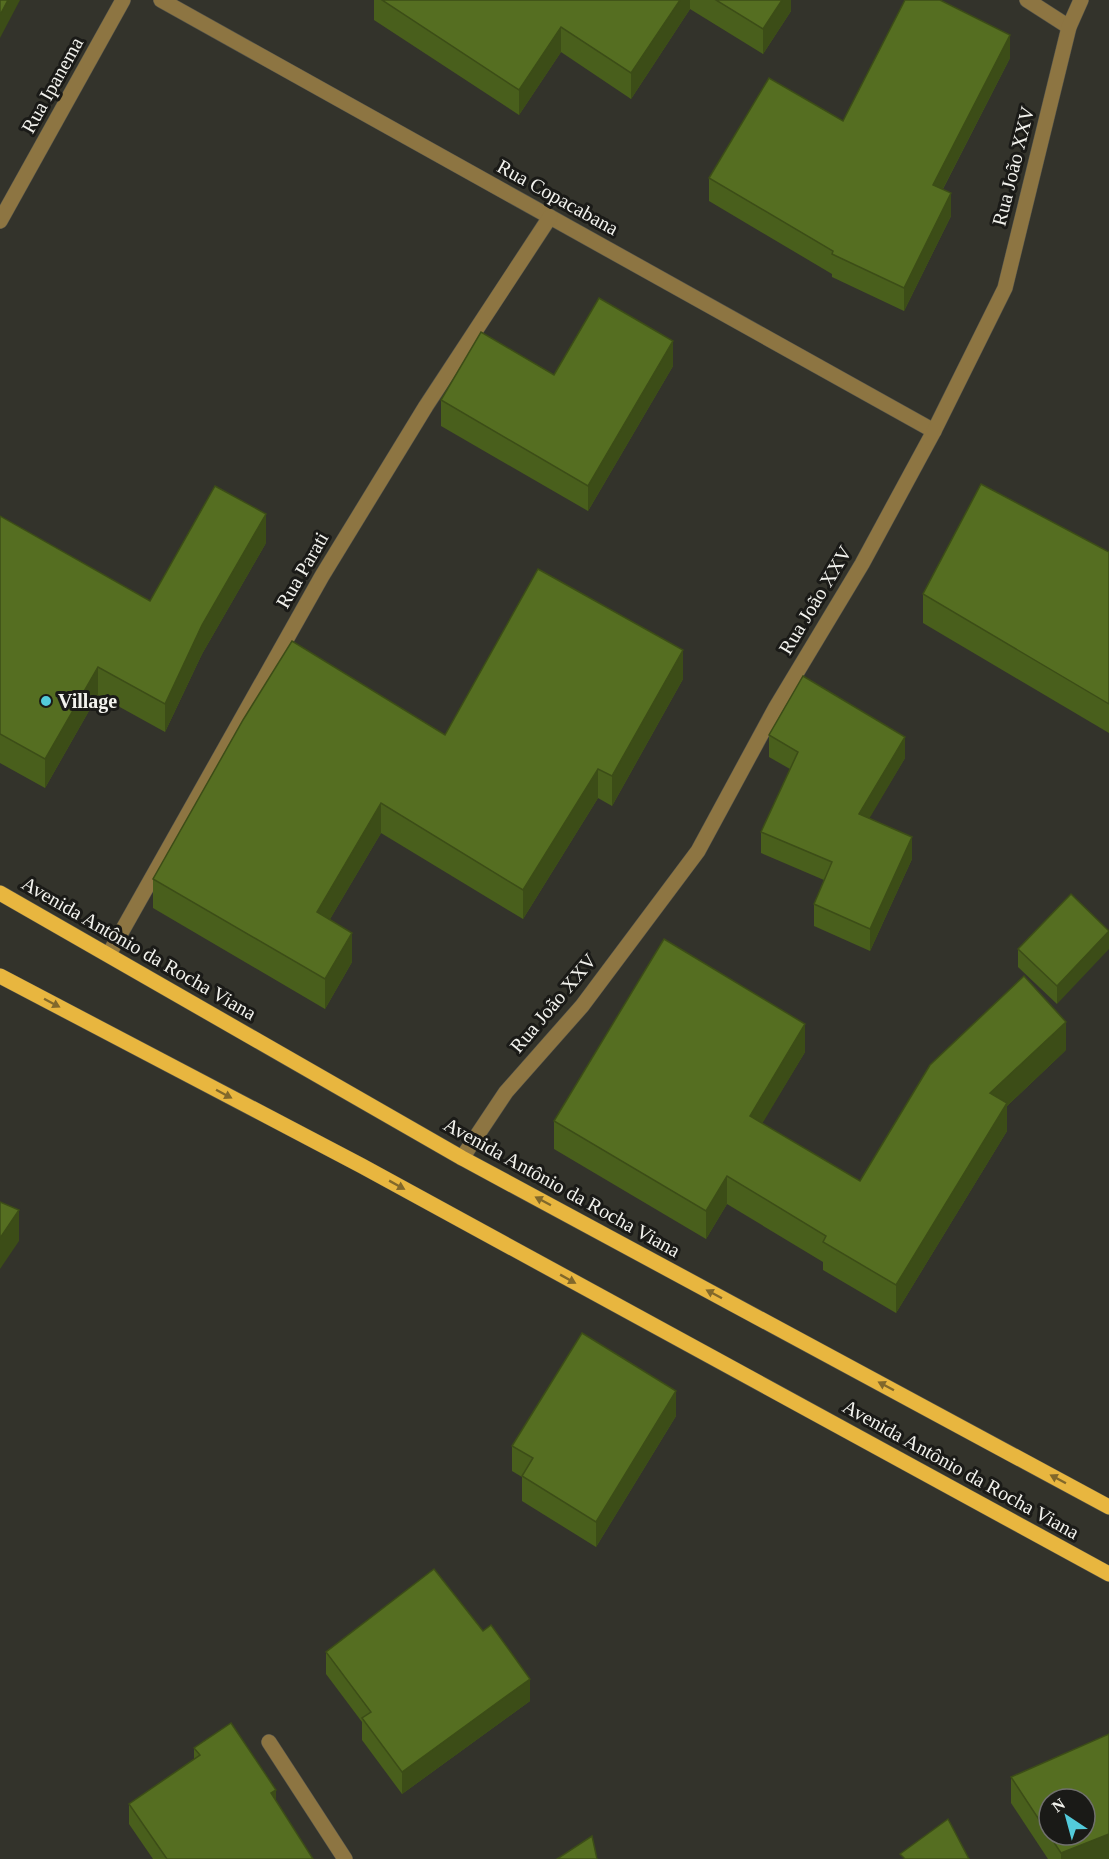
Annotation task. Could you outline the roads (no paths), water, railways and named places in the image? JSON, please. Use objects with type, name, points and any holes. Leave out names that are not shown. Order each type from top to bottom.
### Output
[{"type":"main road","name":"Avenida Antônio da Rocha Viana","points":[[0,893],[462,1158],[1109,1507]]},
{"type":"main road","name":"Avenida Antônio da Rocha Viana","points":[[0,976],[362,1166],[1109,1574]]},
{"type":"street","name":"Rua Ipanema","points":[[0,221],[123,0]]},
{"type":"street","name":"Rua Copacabana","points":[[161,0],[934,431]]},
{"type":"street","points":[[1027,0],[1069,27]]},
{"type":"street","name":"Rua João XXV","points":[[462,1158],[506,1092],[582,1006],[698,851],[776,707],[862,564],[934,431],[1005,288],[1069,27],[1081,0]]},
{"type":"street","name":"Rua Parati","points":[[109,954],[322,576],[426,406],[550,217]]},
{"type":"street","points":[[269,1742],[345,1859]]},
{"type":"place","name":"Village","points":[[46,701]]}]
